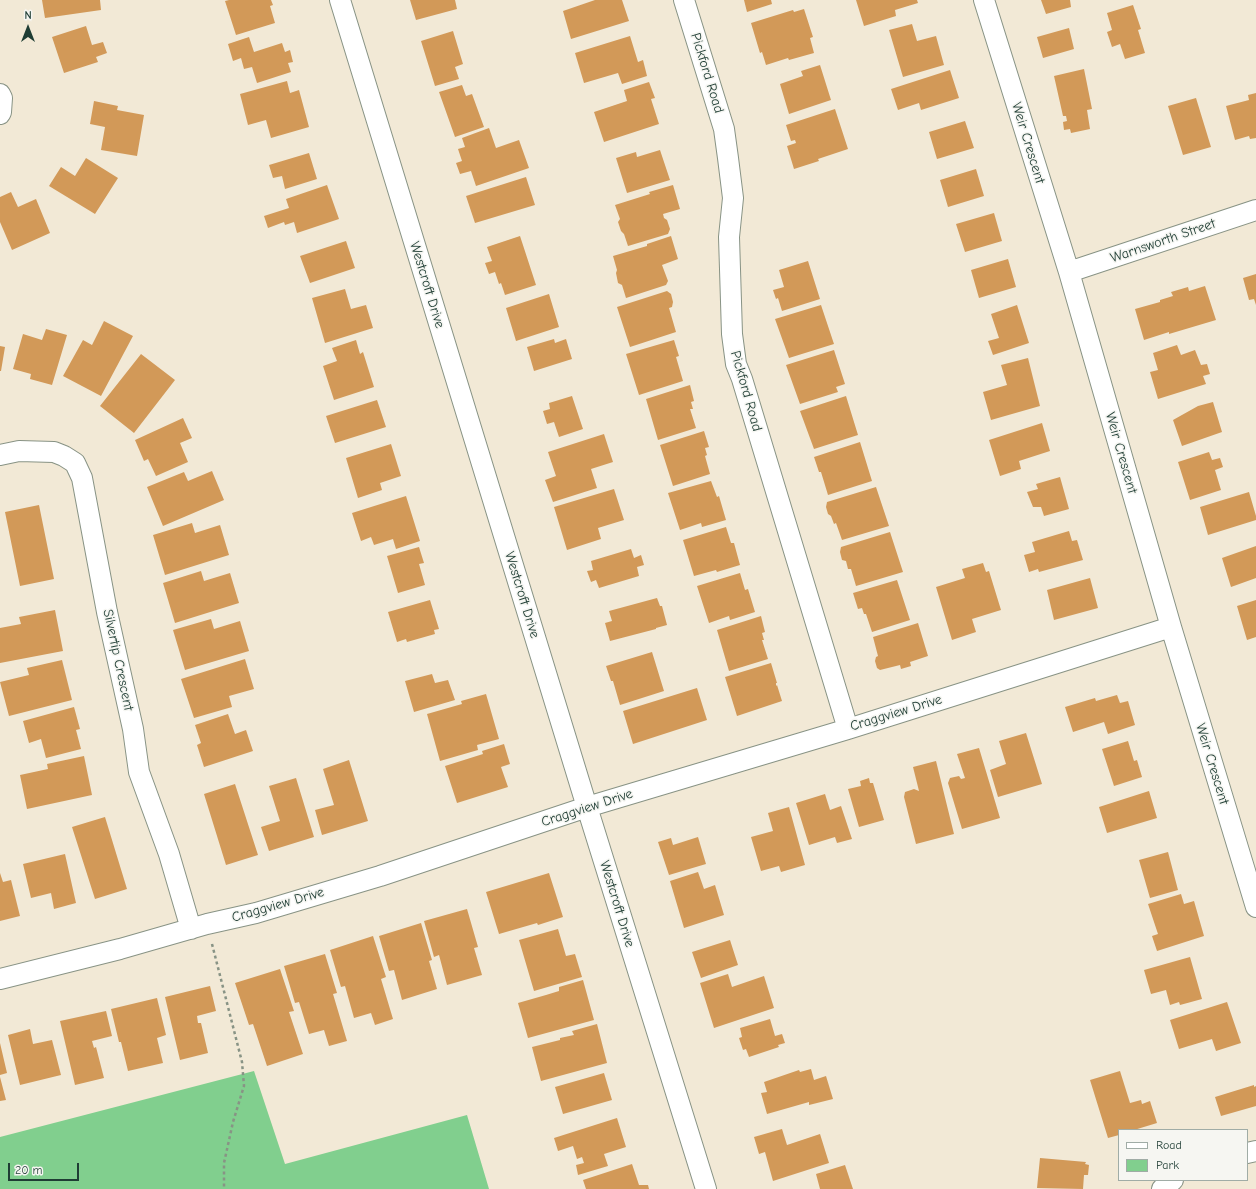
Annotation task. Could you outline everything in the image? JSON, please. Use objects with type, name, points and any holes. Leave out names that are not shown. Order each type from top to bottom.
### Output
[{"type":"street","name":"Westcroft Drive","points":[[340,0],[587,807],[706,1189]]},
{"type":"street","name":"Pickford Road","points":[[684,0],[724,129],[733,198],[729,237],[732,334],[736,364],[742,379],[848,728]]},
{"type":"street","name":"Weir Crescent","points":[[984,0],[1069,272],[1171,627],[1256,907]]},
{"type":"street","points":[[0,94],[2,98],[0,114]]},
{"type":"street","name":"Warnsworth Street","points":[[1069,272],[1256,210]]},
{"type":"street","name":"Silvertip Crescent","points":[[0,455],[19,451],[54,452],[75,463],[82,478],[107,612],[129,710],[139,772],[169,854],[199,927]]},
{"type":"street","name":"Craggview Drive","points":[[0,979],[256,913],[380,876],[587,807],[848,728],[1171,627]]},
{"type":"street","points":[[1162,1189],[1172,1181]]},
{"type":"path","points":[[199,927],[242,1062],[244,1086],[233,1122],[224,1163],[224,1189]]},
{"type":"green space","points":[[254,1071],[285,1164],[467,1115],[489,1189],[0,1189],[0,1137]]},
{"type":"building","points":[[42,0],[100,0],[101,10],[45,18]]},
{"type":"building","points":[[271,0],[273,5],[270,6],[275,23],[236,35],[225,1]]},
{"type":"building","points":[[410,0],[455,0],[457,9],[416,20]]},
{"type":"building","points":[[595,0],[622,0],[629,21],[571,39],[563,11]]},
{"type":"building","points":[[744,0],[771,0],[772,4],[747,12]]},
{"type":"building","points":[[856,0],[917,0],[918,3],[895,10],[896,16],[864,26]]},
{"type":"building","points":[[1041,0],[1070,0],[1071,7],[1046,14]]},
{"type":"building","points":[[1133,5],[1141,29],[1138,30],[1145,53],[1125,59],[1120,44],[1112,47],[1107,32],[1112,30],[1107,13]]},
{"type":"building","points":[[804,9],[813,37],[810,38],[814,53],[789,60],[788,58],[766,65],[762,52],[760,53],[751,23],[793,10],[794,12]]},
{"type":"building","points":[[912,24],[917,41],[936,36],[944,65],[903,77],[889,30]]},
{"type":"building","points":[[86,26],[92,45],[103,42],[107,53],[96,57],[98,62],[64,73],[52,37]]},
{"type":"building","points":[[1069,28],[1074,49],[1043,58],[1037,37]]},
{"type":"building","points":[[453,31],[463,64],[455,67],[459,79],[435,86],[421,41]]},
{"type":"building","points":[[630,36],[638,62],[643,60],[647,76],[622,84],[618,73],[584,83],[575,53]]},
{"type":"building","points":[[249,37],[254,52],[282,43],[285,52],[290,50],[293,62],[288,63],[291,72],[257,83],[252,67],[244,69],[241,58],[233,61],[228,44]]},
{"type":"building","points":[[820,65],[831,100],[789,114],[780,84],[803,76],[801,71]]},
{"type":"building","points":[[1084,69],[1092,109],[1087,110],[1090,129],[1071,133],[1070,129],[1064,130],[1063,122],[1067,121],[1066,116],[1063,116],[1054,76]]},
{"type":"building","points":[[950,70],[959,98],[921,110],[919,103],[898,110],[891,89]]},
{"type":"building","points":[[287,81],[290,93],[299,90],[309,127],[271,138],[266,120],[248,125],[240,94]]},
{"type":"building","points":[[649,82],[655,98],[651,99],[659,124],[604,142],[594,112],[627,101],[624,90]]},
{"type":"building","points":[[462,85],[466,96],[472,94],[484,127],[455,137],[439,92]]},
{"type":"building","points":[[1256,93],[1256,138],[1250,139],[1249,136],[1235,140],[1226,106],[1249,100],[1248,95]]},
{"type":"building","points":[[1196,98],[1211,147],[1183,155],[1168,106]]},
{"type":"building","points":[[94,101],[118,106],[117,110],[144,115],[137,156],[101,150],[105,127],[90,124]]},
{"type":"building","points":[[835,109],[848,149],[794,169],[787,146],[796,143],[795,140],[791,141],[786,125]]},
{"type":"building","points":[[965,121],[974,148],[937,159],[929,132]]},
{"type":"building","points":[[489,128],[496,148],[519,140],[529,168],[476,186],[471,171],[460,174],[456,163],[462,161],[458,149],[465,147],[462,138]]},
{"type":"building","points":[[660,150],[670,180],[627,193],[616,158],[636,152],[637,157]]},
{"type":"building","points":[[309,153],[317,179],[285,189],[282,176],[273,178],[269,165]]},
{"type":"building","points":[[86,158],[118,178],[95,214],[49,186],[61,167],[75,176]]},
{"type":"building","points":[[976,169],[984,196],[948,207],[940,180]]},
{"type":"building","points":[[526,177],[535,205],[475,223],[466,196]]},
{"type":"building","points":[[327,185],[339,219],[297,233],[294,222],[285,225],[284,222],[268,228],[264,216],[289,208],[286,199]]},
{"type":"building","points":[[673,185],[680,209],[663,214],[670,229],[668,234],[628,246],[618,222],[620,219],[615,205],[650,194],[649,192]]},
{"type":"building","points":[[11,192],[18,207],[36,199],[50,233],[12,250],[0,222],[0,197]]},
{"type":"building","points":[[994,213],[1002,241],[965,252],[956,224]]},
{"type":"building","points":[[520,236],[536,285],[505,295],[495,272],[489,274],[485,263],[492,261],[487,247]]},
{"type":"building","points":[[671,236],[678,259],[662,265],[668,281],[666,285],[626,298],[622,285],[618,283],[616,273],[617,270],[613,256],[647,246],[647,244]]},
{"type":"building","points":[[346,241],[355,268],[310,283],[300,256]]},
{"type":"building","points":[[1008,259],[1016,287],[979,298],[971,270]]},
{"type":"building","points":[[808,261],[820,299],[782,311],[778,298],[776,299],[773,290],[784,287],[779,270]]},
{"type":"building","points":[[1256,274],[1256,305],[1254,299],[1249,300],[1243,278]]},
{"type":"building","points":[[1205,286],[1216,320],[1144,340],[1135,309],[1160,302],[1160,300],[1173,296],[1171,292],[1188,287],[1189,291]]},
{"type":"building","points":[[345,289],[351,309],[366,305],[373,328],[325,343],[312,298]]},
{"type":"building","points":[[667,291],[671,294],[673,302],[672,307],[669,308],[676,332],[630,347],[617,307]]},
{"type":"building","points":[[549,294],[559,327],[516,341],[506,308]]},
{"type":"building","points":[[821,305],[834,344],[789,358],[775,319]]},
{"type":"building","points":[[1017,305],[1029,343],[993,355],[988,341],[999,338],[991,314]]},
{"type":"building","points":[[104,321],[133,336],[101,396],[63,376],[83,340],[92,345]]},
{"type":"building","points":[[46,329],[67,335],[52,385],[30,379],[31,374],[13,369],[23,334],[42,340]]},
{"type":"building","points":[[554,339],[555,343],[566,339],[572,359],[534,371],[527,347]]},
{"type":"building","points":[[356,340],[360,354],[363,352],[374,387],[334,400],[323,366],[337,361],[332,348]]},
{"type":"building","points":[[674,340],[679,356],[676,357],[683,381],[639,395],[626,354]]},
{"type":"building","points":[[1177,345],[1181,355],[1195,350],[1201,365],[1207,364],[1210,374],[1203,376],[1206,384],[1158,399],[1150,372],[1158,370],[1153,353]]},
{"type":"building","points":[[0,346],[5,347],[1,371],[0,371]]},
{"type":"building","points":[[834,350],[845,384],[836,387],[838,392],[800,404],[786,365]]},
{"type":"building","points":[[141,354],[175,380],[134,433],[100,406]]},
{"type":"building","points":[[1028,358],[1040,406],[991,420],[983,392],[1007,385],[1001,365]]},
{"type":"building","points":[[690,385],[694,401],[691,402],[693,409],[690,409],[696,428],[658,440],[646,399]]},
{"type":"building","points":[[572,396],[583,429],[559,437],[554,422],[547,424],[543,411],[550,409],[549,403]]},
{"type":"building","points":[[846,396],[858,435],[814,449],[800,411]]},
{"type":"building","points":[[377,400],[386,427],[335,443],[326,416]]},
{"type":"building","points":[[1213,402],[1222,432],[1182,446],[1173,420],[1198,406]]},
{"type":"building","points":[[183,418],[192,438],[180,443],[188,462],[156,476],[148,459],[144,461],[135,440]]},
{"type":"building","points":[[1042,423],[1050,451],[1019,461],[1021,469],[1000,476],[989,440]]},
{"type":"building","points":[[704,431],[709,447],[705,448],[707,455],[705,456],[710,474],[673,486],[660,445]]},
{"type":"building","points":[[604,434],[613,462],[591,469],[597,488],[553,502],[545,480],[556,476],[548,452]]},
{"type":"building","points":[[860,442],[872,481],[828,495],[821,472],[819,472],[814,457]]},
{"type":"building","points":[[391,444],[401,476],[380,483],[382,490],[358,498],[346,458]]},
{"type":"building","points":[[1209,452],[1212,460],[1220,458],[1223,467],[1215,470],[1221,490],[1190,500],[1178,462]]},
{"type":"building","points":[[212,471],[224,500],[163,526],[147,487],[184,472],[188,481]]},
{"type":"building","points":[[1060,477],[1069,509],[1044,516],[1041,507],[1033,507],[1027,492],[1038,489],[1036,484]]},
{"type":"building","points":[[711,481],[717,497],[719,496],[726,520],[702,527],[701,523],[680,530],[668,493]]},
{"type":"building","points":[[876,487],[889,526],[842,540],[836,523],[834,524],[831,516],[828,514],[826,507],[827,502]]},
{"type":"building","points":[[614,489],[624,520],[598,528],[601,539],[567,550],[554,507]]},
{"type":"building","points":[[1249,492],[1256,520],[1208,535],[1200,507]]},
{"type":"building","points":[[406,496],[420,541],[396,549],[393,539],[374,545],[371,537],[361,541],[352,513]]},
{"type":"building","points":[[39,505],[54,579],[20,586],[5,512]]},
{"type":"building","points":[[192,523],[195,533],[220,525],[229,555],[165,575],[153,535]]},
{"type":"building","points":[[726,527],[731,543],[734,543],[740,565],[717,572],[716,570],[694,576],[683,540]]},
{"type":"building","points":[[1069,531],[1072,541],[1077,540],[1083,560],[1039,572],[1038,569],[1029,572],[1024,555],[1035,552],[1032,542]]},
{"type":"building","points":[[890,532],[903,572],[856,586],[851,569],[848,569],[846,561],[842,560],[840,552],[841,547]]},
{"type":"building","points":[[1256,546],[1256,578],[1231,587],[1222,558]]},
{"type":"building","points":[[419,547],[424,563],[419,564],[425,585],[398,593],[387,556]]},
{"type":"building","points":[[631,549],[634,558],[641,555],[644,565],[637,567],[639,576],[599,588],[596,580],[591,582],[587,571],[593,570],[591,561]]},
{"type":"building","points":[[983,563],[986,572],[989,571],[1001,610],[972,619],[976,632],[952,640],[936,587],[965,578],[962,569]]},
{"type":"building","points":[[201,571],[204,581],[230,573],[239,603],[175,623],[163,583]]},
{"type":"building","points":[[740,573],[745,590],[748,589],[755,612],[730,620],[729,616],[709,623],[697,586]]},
{"type":"building","points":[[1090,578],[1098,608],[1054,620],[1047,590]]},
{"type":"building","points":[[897,580],[910,620],[872,632],[866,614],[864,614],[862,608],[858,609],[853,593]]},
{"type":"building","points":[[657,598],[660,606],[662,606],[667,625],[610,641],[605,623],[612,621],[609,611]]},
{"type":"building","points":[[430,600],[439,629],[434,630],[435,634],[407,642],[406,639],[397,642],[388,612]]},
{"type":"building","points":[[1256,600],[1256,637],[1247,640],[1237,606]]},
{"type":"building","points":[[55,610],[63,651],[0,663],[0,628],[21,624],[19,617]]},
{"type":"building","points":[[761,616],[765,632],[762,633],[764,640],[762,640],[768,659],[729,671],[717,630]]},
{"type":"building","points":[[211,619],[214,629],[240,621],[249,651],[185,670],[173,630]]},
{"type":"building","points":[[918,623],[928,656],[910,662],[911,666],[901,669],[900,665],[880,670],[877,668],[875,661],[876,657],[878,656],[873,637]]},
{"type":"building","points":[[652,652],[664,691],[620,705],[613,681],[611,681],[606,666]]},
{"type":"building","points":[[245,659],[254,689],[229,696],[232,707],[194,718],[181,679]]},
{"type":"building","points":[[62,660],[72,700],[9,716],[0,682],[29,675],[27,668]]},
{"type":"building","points":[[771,663],[777,683],[776,686],[777,685],[782,701],[737,716],[725,677]]},
{"type":"building","points":[[432,674],[435,683],[448,680],[455,700],[414,712],[405,681]]},
{"type":"building","points":[[697,688],[707,720],[633,744],[623,711]]},
{"type":"building","points":[[486,694],[499,739],[477,745],[478,750],[440,761],[427,714],[462,704],[461,701]]},
{"type":"building","points":[[1117,695],[1120,703],[1128,701],[1135,725],[1108,734],[1104,722],[1073,732],[1065,707],[1095,698],[1096,701]]},
{"type":"building","points":[[74,707],[80,729],[76,730],[81,749],[46,758],[41,739],[29,743],[23,721]]},
{"type":"building","points":[[228,714],[235,734],[246,730],[253,751],[204,767],[197,745],[201,743],[195,725]]},
{"type":"building","points":[[1026,733],[1042,784],[998,797],[990,770],[1006,764],[999,741]]},
{"type":"building","points":[[1128,741],[1134,761],[1137,760],[1142,777],[1114,786],[1102,749]]},
{"type":"building","points":[[504,744],[510,764],[501,767],[508,787],[457,803],[445,766],[483,754],[482,751]]},
{"type":"building","points":[[979,748],[1000,818],[962,829],[948,783],[950,778],[959,776],[961,779],[965,778],[957,754]]},
{"type":"building","points":[[84,756],[92,795],[27,809],[20,775],[48,769],[47,764]]},
{"type":"building","points":[[349,760],[368,821],[322,835],[315,810],[334,805],[323,769]]},
{"type":"building","points":[[936,761],[954,834],[916,844],[904,797],[905,792],[914,789],[919,791],[913,767]]},
{"type":"building","points":[[296,778],[314,837],[269,851],[261,827],[280,821],[269,786]]},
{"type":"building","points":[[869,778],[870,783],[873,783],[884,820],[859,827],[848,789],[861,786],[860,781]]},
{"type":"building","points":[[235,784],[258,855],[226,865],[204,794]]},
{"type":"building","points":[[1149,791],[1157,818],[1107,833],[1099,807]]},
{"type":"building","points":[[825,794],[830,810],[841,806],[852,839],[837,843],[835,837],[809,845],[796,803]]},
{"type":"building","points":[[789,807],[805,865],[781,872],[779,866],[761,871],[751,837],[773,831],[768,813]]},
{"type":"building","points":[[105,817],[127,889],[95,899],[72,827]]},
{"type":"building","points":[[698,837],[706,864],[669,875],[658,842],[671,838],[673,845]]},
{"type":"building","points":[[1168,852],[1178,890],[1150,898],[1139,860]]},
{"type":"building","points":[[65,854],[76,903],[54,909],[51,893],[31,898],[23,864]]},
{"type":"building","points":[[698,872],[704,889],[715,885],[724,915],[684,928],[670,881]]},
{"type":"building","points":[[0,873],[3,882],[11,880],[20,916],[0,921]]},
{"type":"building","points":[[549,873],[563,917],[538,925],[537,923],[499,934],[486,892]]},
{"type":"building","points":[[1181,894],[1184,904],[1194,901],[1204,936],[1157,951],[1152,936],[1158,934],[1148,904]]},
{"type":"building","points":[[467,909],[478,947],[474,948],[482,975],[447,985],[439,955],[434,957],[424,921]]},
{"type":"building","points":[[421,923],[432,960],[429,961],[437,989],[402,1000],[394,970],[389,971],[379,936]]},
{"type":"building","points":[[558,929],[566,956],[575,954],[582,977],[534,991],[519,940]]},
{"type":"building","points":[[373,936],[386,977],[381,979],[393,1019],[375,1025],[371,1013],[354,1018],[345,986],[341,987],[330,950]]},
{"type":"building","points":[[730,940],[738,965],[701,978],[692,952]]},
{"type":"building","points":[[325,954],[337,993],[333,994],[347,1041],[329,1046],[324,1030],[309,1034],[299,1002],[295,1003],[284,966]]},
{"type":"building","points":[[1190,957],[1202,999],[1180,1005],[1179,1002],[1170,1005],[1166,990],[1151,994],[1144,970]]},
{"type":"building","points":[[280,969],[294,1011],[289,1012],[303,1054],[267,1066],[253,1024],[249,1025],[235,983]]},
{"type":"building","points":[[728,974],[732,987],[764,976],[774,1008],[714,1028],[700,983]]},
{"type":"building","points":[[583,980],[594,1020],[528,1038],[518,1003],[559,991],[559,987]]},
{"type":"building","points":[[210,986],[216,1011],[197,1016],[198,1023],[201,1023],[208,1053],[180,1060],[165,997]]},
{"type":"building","points":[[157,998],[166,1035],[157,1038],[163,1063],[128,1071],[111,1009]]},
{"type":"building","points":[[1227,1002],[1241,1043],[1216,1051],[1212,1039],[1179,1049],[1170,1020]]},
{"type":"building","points":[[106,1011],[112,1036],[92,1041],[94,1048],[96,1047],[104,1078],[75,1085],[60,1021]]},
{"type":"building","points":[[770,1019],[775,1036],[782,1034],[785,1043],[778,1045],[779,1047],[749,1057],[746,1049],[743,1050],[739,1038],[742,1037],[740,1028]]},
{"type":"building","points":[[597,1024],[607,1063],[541,1081],[532,1047],[560,1040],[560,1038],[574,1035],[572,1031]]},
{"type":"building","points":[[30,1029],[33,1044],[52,1040],[61,1075],[20,1085],[8,1035]]},
{"type":"building","points":[[0,1043],[7,1073],[0,1075]]},
{"type":"building","points":[[811,1069],[814,1080],[826,1076],[833,1099],[809,1105],[809,1102],[767,1114],[761,1093],[767,1092],[764,1082],[799,1070],[800,1072]]},
{"type":"building","points":[[1120,1071],[1130,1103],[1141,1100],[1142,1104],[1150,1101],[1157,1123],[1137,1129],[1118,1129],[1118,1135],[1108,1138],[1090,1080]]},
{"type":"building","points":[[604,1073],[612,1100],[563,1114],[555,1087]]},
{"type":"building","points":[[0,1077],[6,1100],[0,1101]]},
{"type":"building","points":[[1254,1085],[1254,1087],[1256,1086],[1256,1106],[1221,1116],[1215,1097]]},
{"type":"building","points":[[617,1118],[626,1147],[604,1154],[608,1166],[578,1175],[576,1165],[584,1163],[582,1157],[577,1159],[573,1146],[558,1151],[554,1138]]},
{"type":"building","points":[[782,1129],[787,1145],[820,1134],[829,1163],[773,1181],[765,1152],[759,1154],[754,1137]]},
{"type":"building","points":[[1040,1158],[1086,1162],[1085,1164],[1089,1165],[1088,1175],[1084,1175],[1083,1189],[1037,1188]]},
{"type":"building","points":[[632,1164],[639,1185],[648,1185],[649,1189],[586,1189],[583,1180]]},
{"type":"building","points":[[845,1165],[853,1189],[820,1189],[816,1174]]}]
